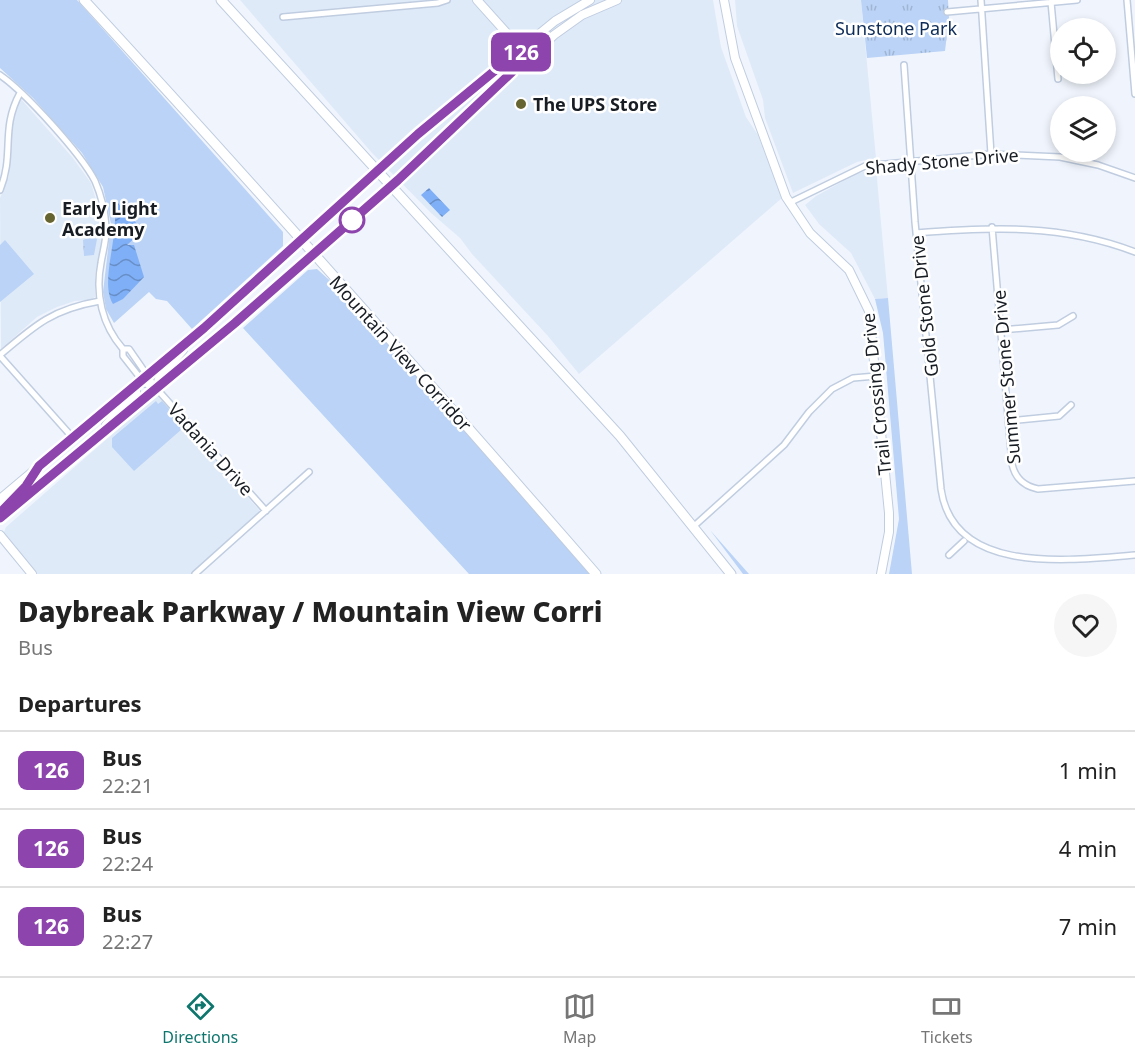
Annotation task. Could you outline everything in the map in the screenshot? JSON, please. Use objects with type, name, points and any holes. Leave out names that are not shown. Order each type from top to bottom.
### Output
[{"type":"highway","name":"Mountain View Corridor","points":[[84,0],[312,255],[392,339],[596,574]]},
{"type":"highway","points":[[221,0],[620,436],[731,574]]},
{"type":"main road","points":[[0,499],[145,379],[376,171],[555,21],[590,0]]},
{"type":"main road","points":[[0,519],[390,187],[512,72],[564,27],[616,0]]},
{"type":"main road","points":[[528,58],[530,49],[553,28],[555,21]]},
{"type":"main road","points":[[156,388],[160,376],[192,337]]},
{"type":"main road","points":[[95,439],[145,379]]},
{"type":"main road","points":[[0,513],[26,486],[39,466]]},
{"type":"street","points":[[283,17],[438,3],[447,0]]},
{"type":"street","points":[[477,0],[521,49],[520,58],[512,72]]},
{"type":"street","name":"Trail Crossing Drive","points":[[724,0],[735,58],[789,203],[810,233],[841,261],[856,281],[869,312],[889,520],[881,574]]},
{"type":"street","points":[[981,0],[991,154]]},
{"type":"street","points":[[947,12],[1077,0]]},
{"type":"street","points":[[1126,0],[1135,94]]},
{"type":"street","points":[[1051,2],[1052,18]]},
{"type":"street","name":"Gold Stone Drive","points":[[904,65],[916,233],[942,497],[949,520],[964,541],[976,550]]},
{"type":"street","name":"Vadania Drive","points":[[0,75],[20,93],[82,161],[97,187],[106,230],[99,277],[100,301],[108,328],[123,349],[123,356],[156,388],[266,511]]},
{"type":"street","points":[[2,121],[11,103],[20,93]]},
{"type":"street","points":[[0,190],[4,175],[1,131]]},
{"type":"street","name":"Shady Stone Drive","points":[[789,203],[861,167],[991,154],[1066,158],[1135,178]]},
{"type":"street","points":[[916,233],[992,227],[1062,232],[1135,252]]},
{"type":"street","name":"Summer Stone Drive","points":[[992,227],[1008,421],[1013,468],[1017,477],[1026,486],[1041,489],[1135,481]]},
{"type":"street","points":[[73,438],[0,355],[46,317],[70,307],[100,301]]},
{"type":"street","points":[[1001,330],[1058,325],[1073,316]]},
{"type":"street","name":"Vadania Drive","points":[[123,349],[129,349],[145,379],[156,388]]},
{"type":"street","points":[[693,527],[784,446],[809,412],[832,389],[853,378],[876,376]]},
{"type":"street","points":[[1008,421],[1059,416],[1071,405]]},
{"type":"street","points":[[195,574],[309,472]]},
{"type":"street","points":[[0,535],[32,574]]},
{"type":"street","points":[[950,555],[964,541]]},
{"type":"street","points":[[1021,564],[1135,555]]},
{"type":"shaded area","points":[[240,0],[713,0],[721,47],[746,117],[758,135],[782,198],[579,374],[460,238],[431,213],[372,153]]},
{"type":"shaded area","points":[[735,0],[861,0],[876,158],[857,162],[793,193],[765,118],[763,100],[737,26]]},
{"type":"shaded area","name":"Early Light Academy","points":[[21,99],[73,158],[91,183],[99,209],[101,244],[95,274],[95,297],[91,300],[75,301],[57,307],[37,317],[1,349],[0,198],[9,176],[6,126],[16,102]]},
{"type":"shaded area","points":[[876,168],[888,298],[875,299],[851,253],[819,224],[805,205],[816,196],[856,174]]},
{"type":"shaded area","points":[[157,395],[261,512],[191,574],[36,574],[4,532],[6,527]]},
{"type":"green space","points":[[0,0],[77,0],[283,232],[283,246],[192,329],[167,301],[156,299],[149,292],[114,323],[106,309],[103,292],[111,224],[103,187],[82,153],[33,98],[0,68]]},
{"type":"green space","name":"Sunstone Park","points":[[861,0],[948,0],[949,18],[945,51],[867,58]]},
{"type":"green space","points":[[90,237],[97,239],[94,255],[84,256],[83,240]]},
{"type":"green space","points":[[5,240],[34,274],[0,302],[0,245]]},
{"type":"green space","points":[[317,269],[337,287],[448,410],[590,574],[469,574],[243,328],[308,270]]},
{"type":"green space","points":[[888,298],[912,574],[889,574],[899,519],[883,333],[875,299]]},
{"type":"green space","points":[[156,401],[158,404],[162,401],[192,435],[189,437],[182,429],[134,471],[112,447],[112,438]]},
{"type":"green space","points":[[710,530],[749,574],[743,574]]},
{"type":"water","points":[[429,188],[450,210],[442,217],[421,195]]},
{"type":"water","points":[[117,202],[138,225],[137,236],[127,245],[134,245],[144,277],[123,299],[113,304],[108,283],[115,217],[114,205]]},
{"type":"bus line","name":"126","points":[[0,513],[26,486],[39,466],[204,328],[268,267],[418,134],[521,49],[520,58],[515,63],[512,72],[398,180],[235,323],[0,518]]},
{"type":"place","name":"The UPS Store","points":[[521,104]]},
{"type":"place","name":"Early Light Academy","points":[[50,218]]}]
